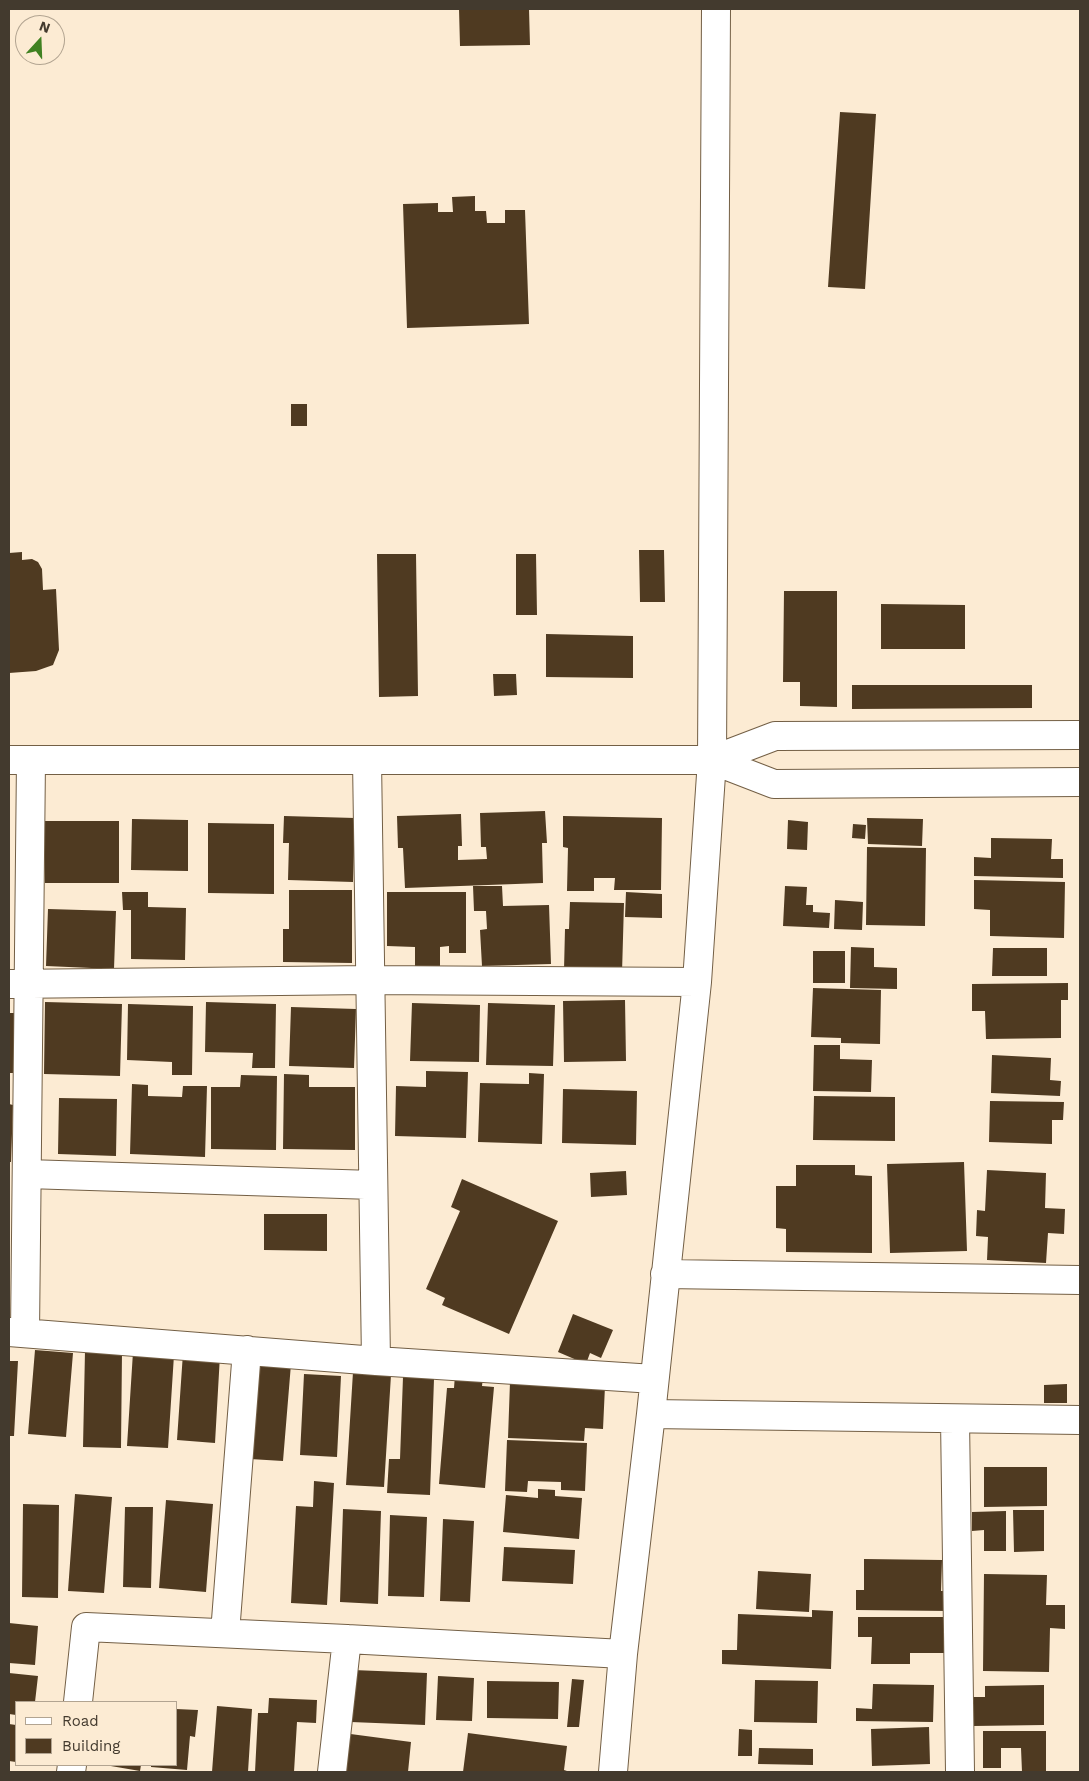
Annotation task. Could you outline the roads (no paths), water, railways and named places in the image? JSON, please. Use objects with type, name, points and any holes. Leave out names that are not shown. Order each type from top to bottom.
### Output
[{"type":"street","points":[[613,1772],[623,1654],[651,1414],[696,982],[712,760],[716,9]]},
{"type":"street","points":[[654,1380],[376,1361],[17,1332],[26,1174],[19,984],[20,760],[712,760],[775,736],[1080,735]]},
{"type":"street","points":[[367,760],[376,1361]]},
{"type":"street","points":[[712,760],[774,784],[1080,782]]},
{"type":"street","points":[[19,984],[370,980],[696,982]]},
{"type":"street","points":[[26,1174],[373,1185]]},
{"type":"street","points":[[665,1274],[1080,1280]]},
{"type":"street","points":[[225,1633],[247,1350]]},
{"type":"street","points":[[651,1414],[1080,1420]]},
{"type":"street","points":[[955,1419],[960,1772]]},
{"type":"street","points":[[78,1701],[86,1627],[347,1638],[623,1654]]},
{"type":"street","points":[[332,1772],[347,1638]]}]
